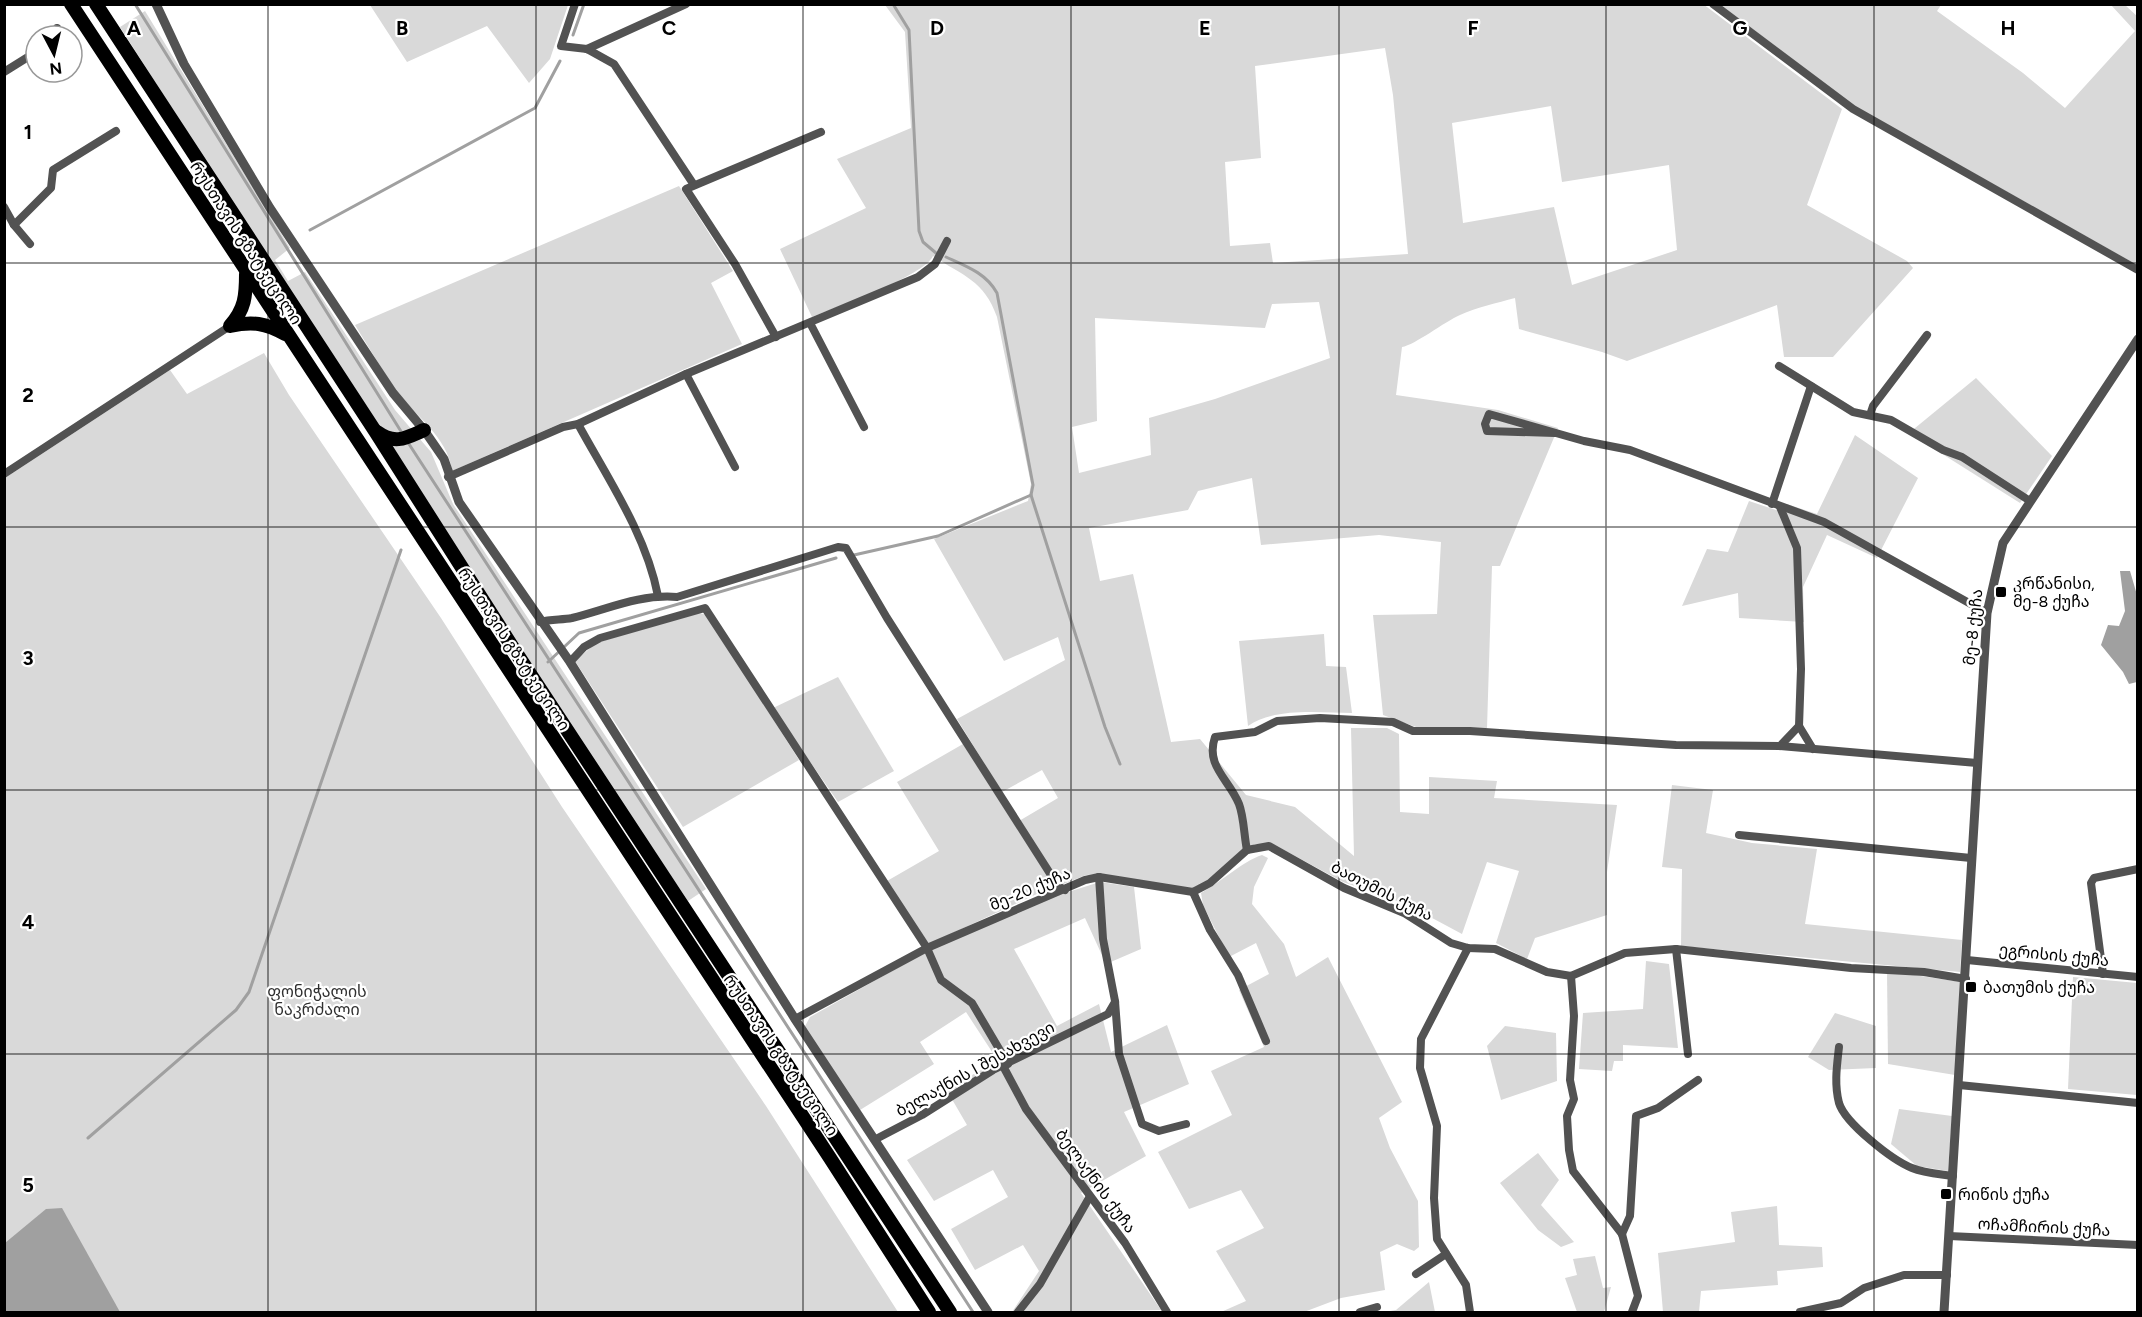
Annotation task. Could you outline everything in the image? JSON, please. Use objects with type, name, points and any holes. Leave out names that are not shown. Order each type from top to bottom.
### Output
[{"type":"highway","name":"რუსთავის გზატკეცილი","points":[[71,4],[929,1312]]},
{"type":"highway","name":"რუსთავის გზატკეცილი","points":[[96,4],[375,431],[515,651],[845,1148],[950,1312]]},
{"type":"highway","points":[[230,326],[241,313],[246,299],[246,274]]},
{"type":"highway","points":[[230,326],[249,322],[261,323],[286,334]]},
{"type":"highway","points":[[375,431],[392,440],[402,441],[420,432]]},
{"type":"highway","points":[[399,469],[399,450],[402,441]]},
{"type":"street","points":[[156,4],[184,64],[270,208],[420,432],[444,459],[448,477],[459,502],[567,659],[795,1019],[988,1312]]},
{"type":"street","points":[[575,4],[561,46],[587,49],[614,64],[694,185]]},
{"type":"street","points":[[587,49],[686,4]]},
{"type":"street","points":[[1713,4],[1852,109],[2138,270]]},
{"type":"street","points":[[4,72],[24,60]]},
{"type":"street","points":[[14,225],[51,188],[53,170],[116,130]]},
{"type":"street","points":[[776,337],[735,264],[686,189],[821,132]]},
{"type":"street","points":[[5,208],[14,225],[30,244]]},
{"type":"street","points":[[448,477],[563,428],[578,424],[686,374],[918,277],[935,264],[947,241]]},
{"type":"street","points":[[810,323],[864,427]]},
{"type":"street","points":[[4,474],[230,326]]},
{"type":"street","points":[[1870,415],[1873,406],[1927,335]]},
{"type":"street","name":"მე-8 ქუჩა","points":[[1944,1312],[1987,613],[2002,543],[2138,339]]},
{"type":"street","points":[[1779,366],[1853,412],[1891,420],[1943,450],[1962,458],[2030,501]]},
{"type":"street","points":[[686,374],[735,466]]},
{"type":"street","points":[[1772,504],[1811,386]]},
{"type":"street","points":[[1555,433],[1487,431],[1485,424],[1489,414],[1555,433],[1630,450],[1824,522],[1987,613]]},
{"type":"street","points":[[578,424],[630,519],[653,568],[658,596]]},
{"type":"street","points":[[1780,507],[1797,548],[1802,669],[1799,726],[1813,748]]},
{"type":"street","points":[[540,622],[570,619],[628,600],[658,596],[677,597],[838,547],[846,548],[886,618],[1058,886],[1065,890]]},
{"type":"street","name":"ბელაქნის ქუჩა","points":[[567,659],[600,638],[705,608],[927,948],[942,980],[972,1003],[1006,1065],[1026,1109],[1089,1198],[1125,1243],[1167,1312]]},
{"type":"street","points":[[1266,1041],[1238,975],[1210,930],[1193,892],[1209,883],[1247,850],[1240,804],[1213,763],[1211,746],[1215,737],[1255,732],[1276,721],[1320,717],[1393,722],[1413,731],[1470,731],[1676,744],[1780,746],[1977,763]]},
{"type":"street","points":[[1780,746],[1799,726]]},
{"type":"street","points":[[1739,835],[1971,858]]},
{"type":"street","name":"ბათუმის ქუჩა","points":[[1247,850],[1269,846],[1344,888],[1404,913],[1451,943],[1468,948],[1495,949],[1547,972],[1571,976]]},
{"type":"street","points":[[2103,974],[2091,883],[2094,879],[2138,869]]},
{"type":"street","points":[[1099,877],[1103,939],[1115,1001],[1119,1054],[1142,1124],[1159,1131],[1186,1124]]},
{"type":"street","name":"მე-20 ქუჩა","points":[[795,1019],[927,948],[1099,877],[1193,892]]},
{"type":"street","points":[[1468,948],[1421,1039],[1420,1068],[1437,1126],[1435,1221],[1437,1239],[1466,1285],[1470,1312]]},
{"type":"street","points":[[1676,949],[1688,1054]]},
{"type":"street","points":[[1632,1312],[1638,1296],[1622,1234],[1573,1171],[1569,1150],[1567,1116],[1574,1099],[1570,1080],[1574,1016],[1571,976],[1625,953],[1676,949],[1851,968],[1924,972],[1966,979]]},
{"type":"street","name":"ეგრისის ქუჩა","points":[[1967,960],[2138,977]]},
{"type":"street","name":"ბელაქნის I შესახვევი","points":[[876,1139],[1006,1065],[1108,1014],[1115,1001]]},
{"type":"street","points":[[1839,1047],[1835,1080],[1843,1112],[1853,1124],[1911,1168],[1953,1176]]},
{"type":"street","points":[[1622,1234],[1630,1216],[1636,1116],[1658,1108],[1698,1080]]},
{"type":"street","points":[[1959,1085],[2138,1102]]},
{"type":"street","points":[[1018,1312],[1040,1284],[1089,1198]]},
{"type":"street","name":"ოჩამჩირის ქუჩა","points":[[1950,1236],[2138,1245]]},
{"type":"street","points":[[1416,1274],[1446,1254]]},
{"type":"street","points":[[1800,1312],[1841,1303],[1864,1288],[1904,1275],[1947,1275]]},
{"type":"street","points":[[1360,1312],[1377,1307]]},
{"type":"green space","points":[[1703,4],[1842,109],[1807,205],[1907,261],[1913,268],[1833,357],[1784,357],[1777,305],[1627,361],[1519,329],[1515,298],[1487,305],[1453,318],[1402,347],[1396,395],[1498,410],[1558,428],[1500,566],[1492,566],[1487,728],[1416,727],[1383,715],[1373,615],[1437,614],[1441,542],[1379,535],[1261,545],[1252,478],[1198,491],[1188,510],[1089,528],[1100,581],[1133,574],[1171,742],[1200,739],[1246,795],[1295,807],[1354,856],[1351,728],[1387,728],[1399,734],[1400,812],[1429,814],[1429,777],[1497,781],[1494,798],[1617,805],[1607,872],[1607,915],[1535,938],[1527,959],[1496,943],[1519,871],[1487,862],[1462,934],[1406,904],[1343,882],[1275,845],[1255,844],[1237,854],[1212,878],[1192,889],[1102,874],[1086,875],[1061,885],[1019,821],[1058,798],[1042,770],[1002,792],[957,719],[1065,660],[1058,637],[1004,661],[934,539],[1028,501],[1031,484],[997,317],[992,305],[986,295],[971,280],[933,256],[914,273],[812,317],[780,249],[866,208],[837,159],[911,128],[905,32],[885,5]],"holes":[[[1385,48],[1393,95],[1408,254],[1273,263],[1270,243],[1230,246],[1225,162],[1261,158],[1255,66]],[[1551,106],[1562,182],[1669,165],[1677,250],[1572,285],[1554,207],[1463,223],[1452,123]],[[1319,302],[1330,358],[1215,399],[1149,418],[1151,455],[1079,473],[1072,427],[1097,421],[1095,318],[1265,328],[1272,304]]]},
{"type":"green space","points":[[370,5],[568,5],[550,59],[529,83],[487,26],[407,62]]},
{"type":"green space","points":[[1721,5],[1941,5],[1937,11],[2023,73],[2065,108],[2135,31],[2111,5],[2125,5],[2138,17],[2137,265],[1856,107]]},
{"type":"green space","points":[[145,11],[290,248],[275,260],[288,281],[305,272],[395,410],[431,452],[453,504],[706,889],[688,901],[526,660],[120,27]]},
{"type":"green space","points":[[679,186],[733,271],[711,283],[742,344],[452,471],[444,447],[395,389],[355,325]]},
{"type":"green space","name":"ფონიჭალის ნაკრძალი","points":[[264,353],[289,395],[441,618],[562,807],[766,1106],[898,1312],[5,1312],[5,478],[170,370],[187,394]]},
{"type":"green space","points":[[1976,378],[2052,456],[2020,503],[1909,433]]},
{"type":"green space","points":[[1855,435],[1918,478],[1877,558],[1827,535],[1803,587],[1804,622],[1739,618],[1738,593],[1682,606],[1707,549],[1728,552],[1749,501],[1776,510],[1787,504],[1817,514]]},
{"type":"green space","points":[[695,612],[707,615],[799,760],[683,827],[575,661],[596,643]]},
{"type":"green space","points":[[1324,634],[1326,666],[1346,667],[1352,713],[1298,712],[1271,716],[1248,726],[1239,641]]},
{"type":"green space","points":[[838,677],[894,771],[838,802],[773,708]]},
{"type":"green space","points":[[963,744],[1054,886],[929,944],[887,881],[939,851],[897,782]]},
{"type":"green space","points":[[1672,785],[1713,790],[1706,833],[1752,843],[1817,849],[1805,924],[1962,940],[1960,972],[1681,946],[1682,869],[1662,867]]},
{"type":"green space","points":[[1262,855],[1268,858],[1254,887],[1252,904],[1284,944],[1296,977],[1328,957],[1402,1102],[1379,1118],[1390,1148],[1418,1201],[1419,1247],[1414,1251],[1397,1244],[1380,1252],[1385,1290],[1341,1298],[1304,1312],[1221,1312],[1246,1301],[1216,1251],[1264,1228],[1241,1190],[1189,1209],[1158,1152],[1232,1115],[1211,1071],[1264,1047],[1239,990],[1269,974],[1256,943],[1229,957],[1203,905],[1201,893],[1247,862]]},
{"type":"green space","points":[[1100,882],[1134,887],[1141,949],[1106,964],[1085,918],[1014,949],[1057,1026],[1099,1004],[1111,1052],[1167,1025],[1189,1084],[1124,1112],[1146,1156],[1081,1193],[1161,1310],[1012,1312],[1039,1271],[1023,1245],[975,1270],[951,1229],[1008,1197],[993,1170],[934,1201],[907,1160],[967,1125],[946,1089],[998,1061],[966,1012],[920,1042],[934,1064],[860,1110],[804,1028],[810,1017],[933,948],[1052,897]]},
{"type":"green space","points":[[1646,961],[1669,964],[1678,1048],[1623,1045],[1623,1061],[1614,1061],[1612,1071],[1579,1069],[1583,1013],[1643,1009]]},
{"type":"green space","points":[[1887,971],[1961,982],[1955,1075],[1888,1064]]},
{"type":"green space","points":[[2073,977],[2137,983],[2137,1095],[2068,1089]]},
{"type":"green space","points":[[1835,1013],[1876,1026],[1876,1068],[1829,1070],[1808,1057]]},
{"type":"green space","points":[[1505,1026],[1556,1033],[1557,1081],[1501,1100],[1487,1046]]},
{"type":"green space","points":[[1899,1109],[1952,1116],[1948,1171],[1917,1166],[1891,1144]]},
{"type":"green space","points":[[1538,1153],[1559,1180],[1541,1205],[1574,1242],[1561,1247],[1538,1230],[1500,1183]]},
{"type":"green space","points":[[1777,1206],[1779,1245],[1822,1247],[1823,1267],[1777,1271],[1778,1285],[1701,1291],[1699,1312],[1663,1312],[1658,1253],[1735,1242],[1731,1212]]},
{"type":"green space","points":[[1595,1256],[1603,1288],[1611,1287],[1604,1312],[1577,1312],[1565,1278],[1577,1275],[1573,1259]]},
{"type":"green space","points":[[1429,1282],[1435,1312],[1384,1312],[1396,1310]]},
{"type":"shaded area","points":[[2120,571],[2130,571],[2137,595],[2137,682],[2129,684],[2123,672],[2101,645],[2108,625],[2119,626],[2125,611]]},
{"type":"shaded area","points":[[62,1208],[120,1312],[5,1312],[5,1243],[46,1209]]},
{"type":"waterway","points":[[135,4],[402,433]]},
{"type":"waterway","points":[[573,35],[584,4]]},
{"type":"waterway","points":[[893,4],[909,30],[919,231],[923,242],[936,253]]},
{"type":"waterway","points":[[310,230],[535,108],[560,61]]},
{"type":"waterway","points":[[946,257],[981,275],[997,293],[1033,485],[1031,495]]},
{"type":"waterway","points":[[407,441],[973,1312]]},
{"type":"waterway","points":[[854,555],[938,536],[1031,495],[1105,727],[1120,764]]},
{"type":"waterway","points":[[88,1138],[236,1010],[249,992],[401,550]]},
{"type":"waterway","points":[[548,662],[579,633],[836,558]]},
{"type":"place","name":"კრწანისი, მე-8 ქუჩა","points":[[2001,592]]},
{"type":"place","name":"ბათუმის ქუჩა","points":[[1971,987]]},
{"type":"place","name":"რიწის ქუჩა","points":[[1946,1194]]}]
